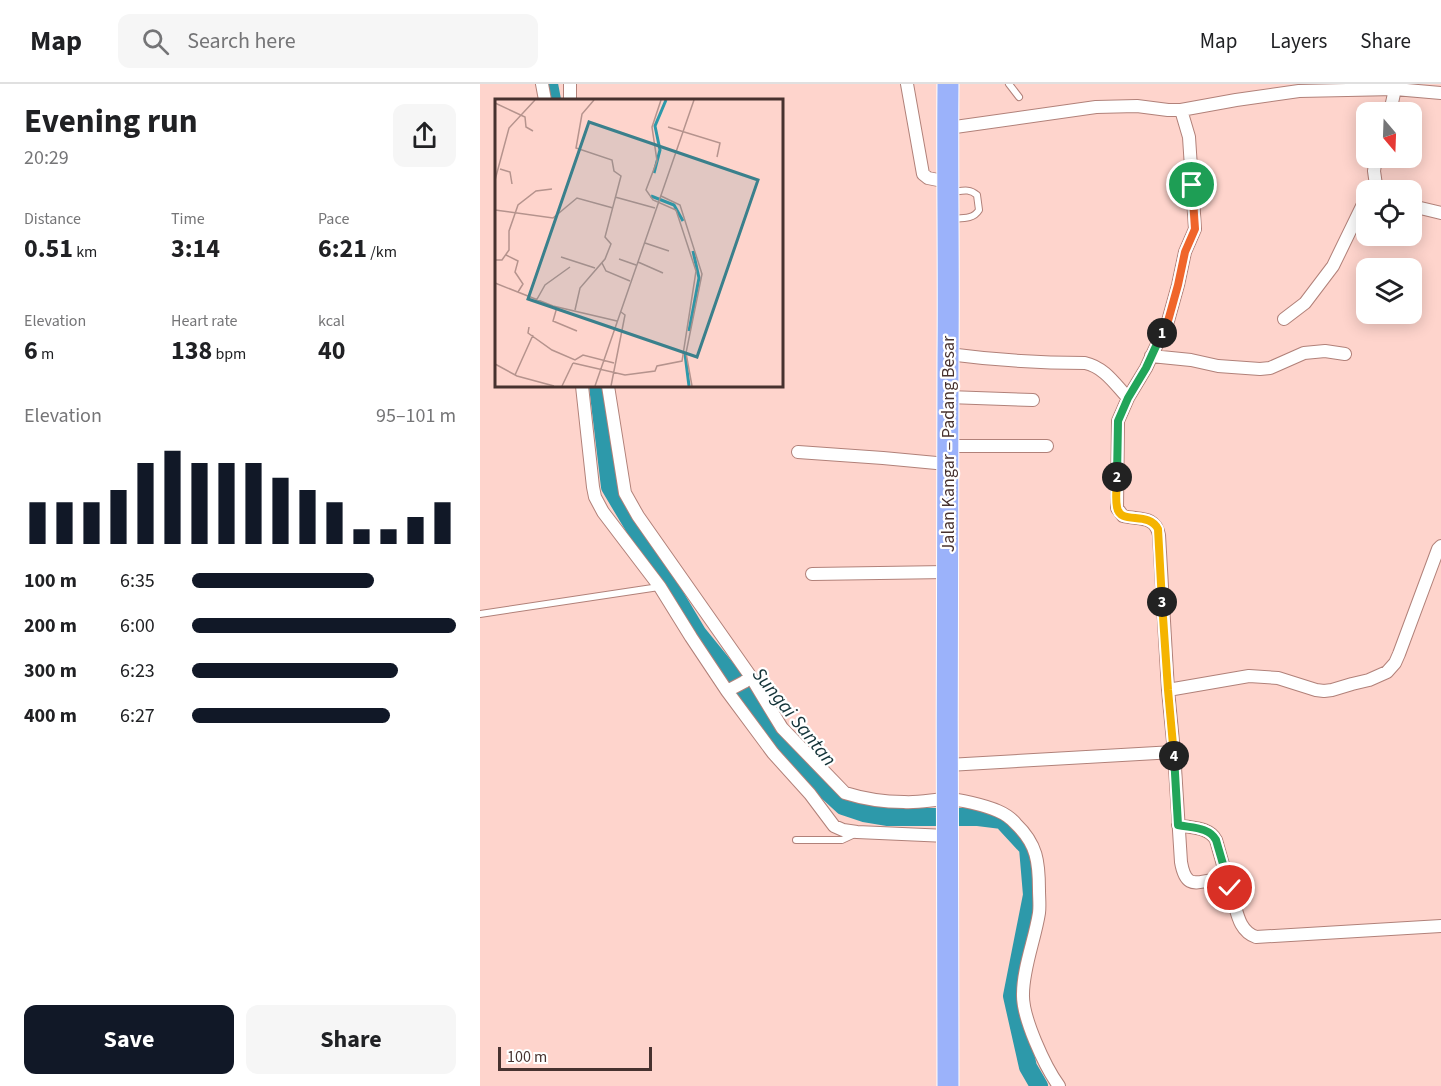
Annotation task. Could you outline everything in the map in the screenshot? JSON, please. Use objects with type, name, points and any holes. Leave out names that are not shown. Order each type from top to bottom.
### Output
[{"type":"highway","name":"Jalan Kangar – Padang Besar","points":[[948,1086],[947,455],[950,84]]},
{"type":"street","points":[[542,84],[545,99]]},
{"type":"street","points":[[907,84],[923,174],[948,187]]},
{"type":"street","points":[[948,128],[1096,106],[1137,106],[1181,110],[1277,89],[1299,91],[1395,89],[1441,93]]},
{"type":"street","points":[[1392,102],[1395,89]]},
{"type":"street","points":[[1181,110],[1189,137],[1195,226],[1185,252],[1168,321],[1118,421],[1117,508],[1123,516],[1151,521],[1158,529],[1178,825],[1184,876],[1195,883],[1221,880],[1229,886]]},
{"type":"street","points":[[1422,208],[1441,213]]},
{"type":"street","points":[[1284,319],[1305,303],[1333,266],[1356,219]]},
{"type":"street","points":[[1151,356],[1191,360],[1218,366],[1260,369],[1270,368],[1304,353],[1325,351],[1345,354]]},
{"type":"street","points":[[948,354],[1041,363],[1093,364],[1128,398]]},
{"type":"street","points":[[582,387],[595,497],[603,512],[660,587],[691,637],[773,753],[810,794],[834,826],[857,832],[947,834]]},
{"type":"street","points":[[608,387],[625,493],[638,516],[782,728],[845,793],[906,803],[948,801],[997,810],[1009,816],[1031,842],[1036,852],[1039,872],[1040,910],[1024,983],[1024,1006],[1042,1056],[1059,1086]]},
{"type":"street","points":[[948,397],[1033,400]]},
{"type":"street","points":[[798,452],[883,458],[1047,446]]},
{"type":"street","points":[[1168,690],[1249,676],[1278,678],[1324,691],[1369,680],[1387,672],[1399,654],[1441,546]]},
{"type":"street","points":[[812,574],[947,572]]},
{"type":"street","points":[[730,690],[748,680]]},
{"type":"street","points":[[948,765],[1174,752]]},
{"type":"street","points":[[1178,825],[1212,833],[1242,927],[1256,937],[1441,926]]},
{"type":"lane","points":[[1009,84],[1020,97]]},
{"type":"lane","points":[[948,187],[973,192],[977,195],[979,210],[970,217],[948,219]]},
{"type":"lane","points":[[480,614],[660,587]]},
{"type":"lane","points":[[796,840],[842,840],[857,832]]},
{"type":"waterway","name":"Sungai Santan","points":[[549,84],[552,99]]},
{"type":"waterway","name":"Sungai Santan","points":[[598,387],[610,487],[698,634],[803,769],[843,806],[864,813],[888,817],[978,817],[1002,820],[1028,848],[1032,895],[1012,996],[1028,1067],[1039,1086]]},
{"type":"route","points":[[1192,185],[1196,224],[1185,252],[1168,321],[1118,421],[1117,508],[1121,515],[1151,521],[1158,529],[1178,825],[1212,833],[1230,888]]}]
